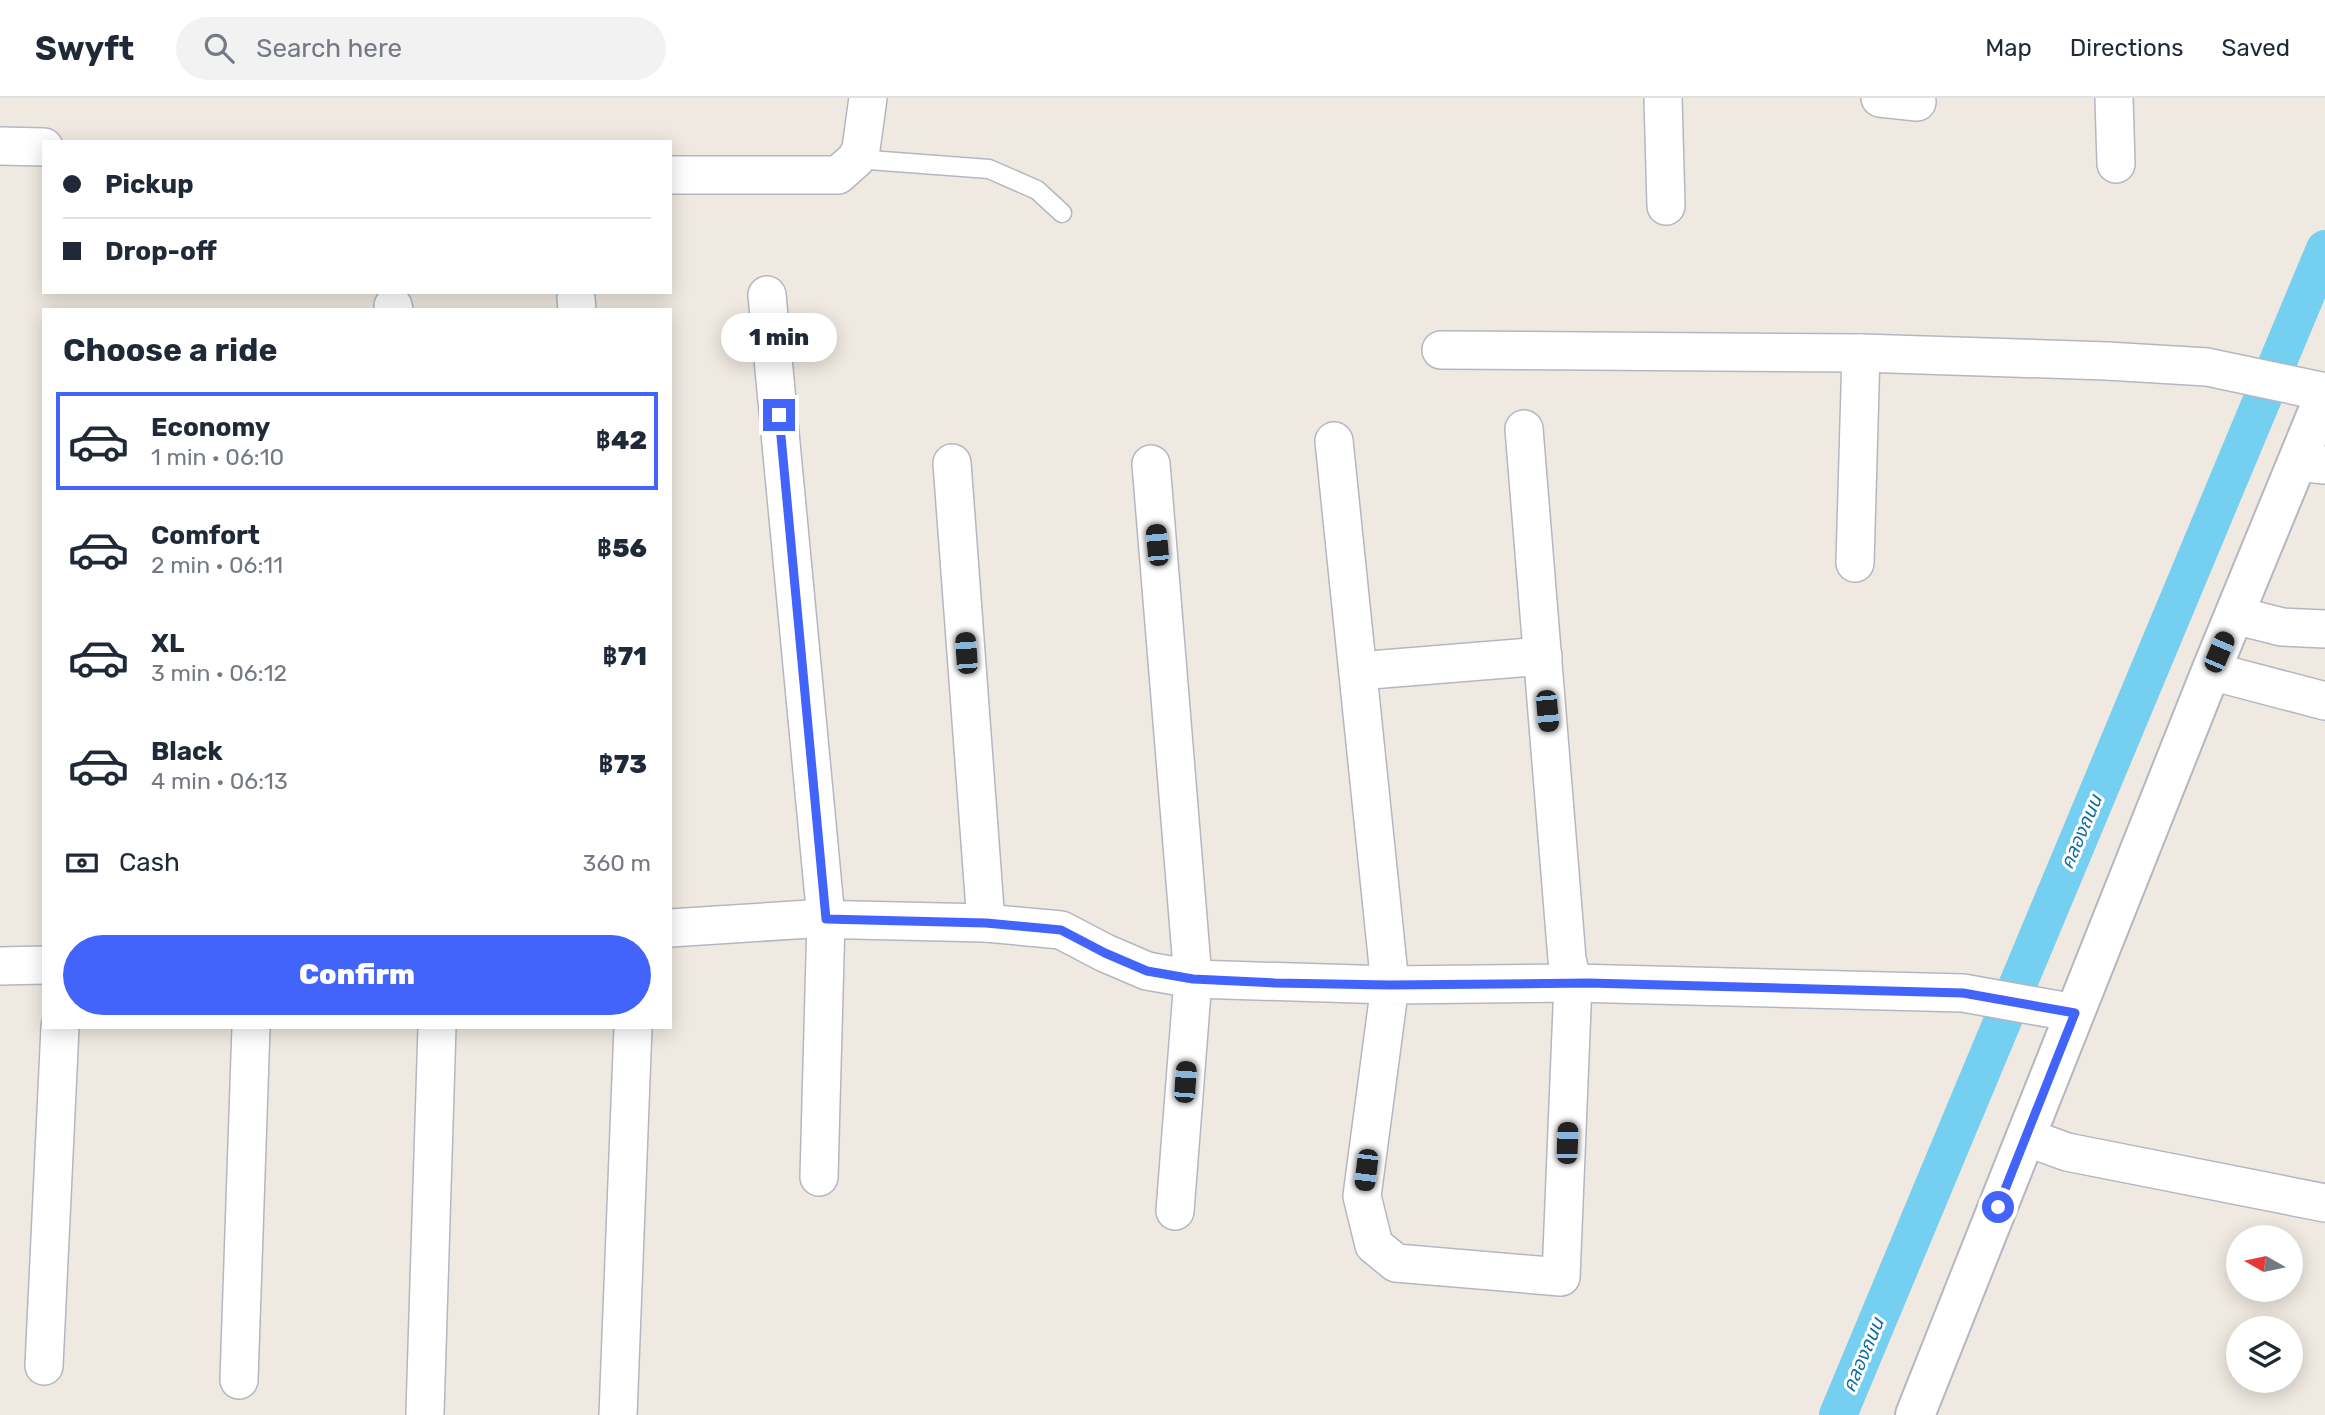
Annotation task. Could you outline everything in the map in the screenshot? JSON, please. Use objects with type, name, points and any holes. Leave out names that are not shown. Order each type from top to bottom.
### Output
[{"type":"street","points":[[672,175],[838,175],[856,159],[861,149],[868,98]]},
{"type":"street","points":[[1663,98],[1666,206]]},
{"type":"street","points":[[1880,98],[1917,102]]},
{"type":"street","points":[[2115,98],[2116,164]]},
{"type":"street","points":[[0,146],[42,147]]},
{"type":"street","points":[[767,295],[826,919],[819,1177]]},
{"type":"street","points":[[1441,350],[1861,353],[2207,367],[2317,391],[2311,464],[2234,615],[2059,1010],[2026,1137],[1915,1415]]},
{"type":"street","points":[[1855,563],[1861,353]]},
{"type":"street","points":[[1334,441],[1390,985],[1362,1196],[1374,1245],[1396,1263],[1562,1277],[1573,983],[1567,958],[1524,429]]},
{"type":"street","points":[[953,463],[986,923]]},
{"type":"street","points":[[1151,464],[1193,979],[1175,1211]]},
{"type":"street","points":[[2234,615],[2282,626],[2325,629]]},
{"type":"street","points":[[1358,670],[1542,656]]},
{"type":"street","points":[[2211,671],[2325,701]]},
{"type":"street","points":[[672,928],[826,919],[986,923],[1061,930],[1147,971],[1193,979],[1390,985],[1573,983],[1963,993],[2059,1010]]},
{"type":"street","points":[[0,966],[42,965]]},
{"type":"street","points":[[44,1366],[60,1029]]},
{"type":"street","points":[[239,1380],[251,1029]]},
{"type":"street","points":[[425,1412],[437,1029]]},
{"type":"street","points":[[618,1415],[633,1029]]},
{"type":"street","points":[[2026,1137],[2067,1152],[2325,1203]]},
{"type":"lane","points":[[856,159],[989,169],[1037,190],[1062,213]]},
{"type":"waterway","name":"คลองถนน","points":[[1838,1415],[2325,249]]},
{"type":"route","points":[[779,415],[826,919],[986,923],[1061,930],[1147,971],[1193,979],[1390,985],[1588,983],[1963,993],[2075,1013],[1998,1207]]}]
